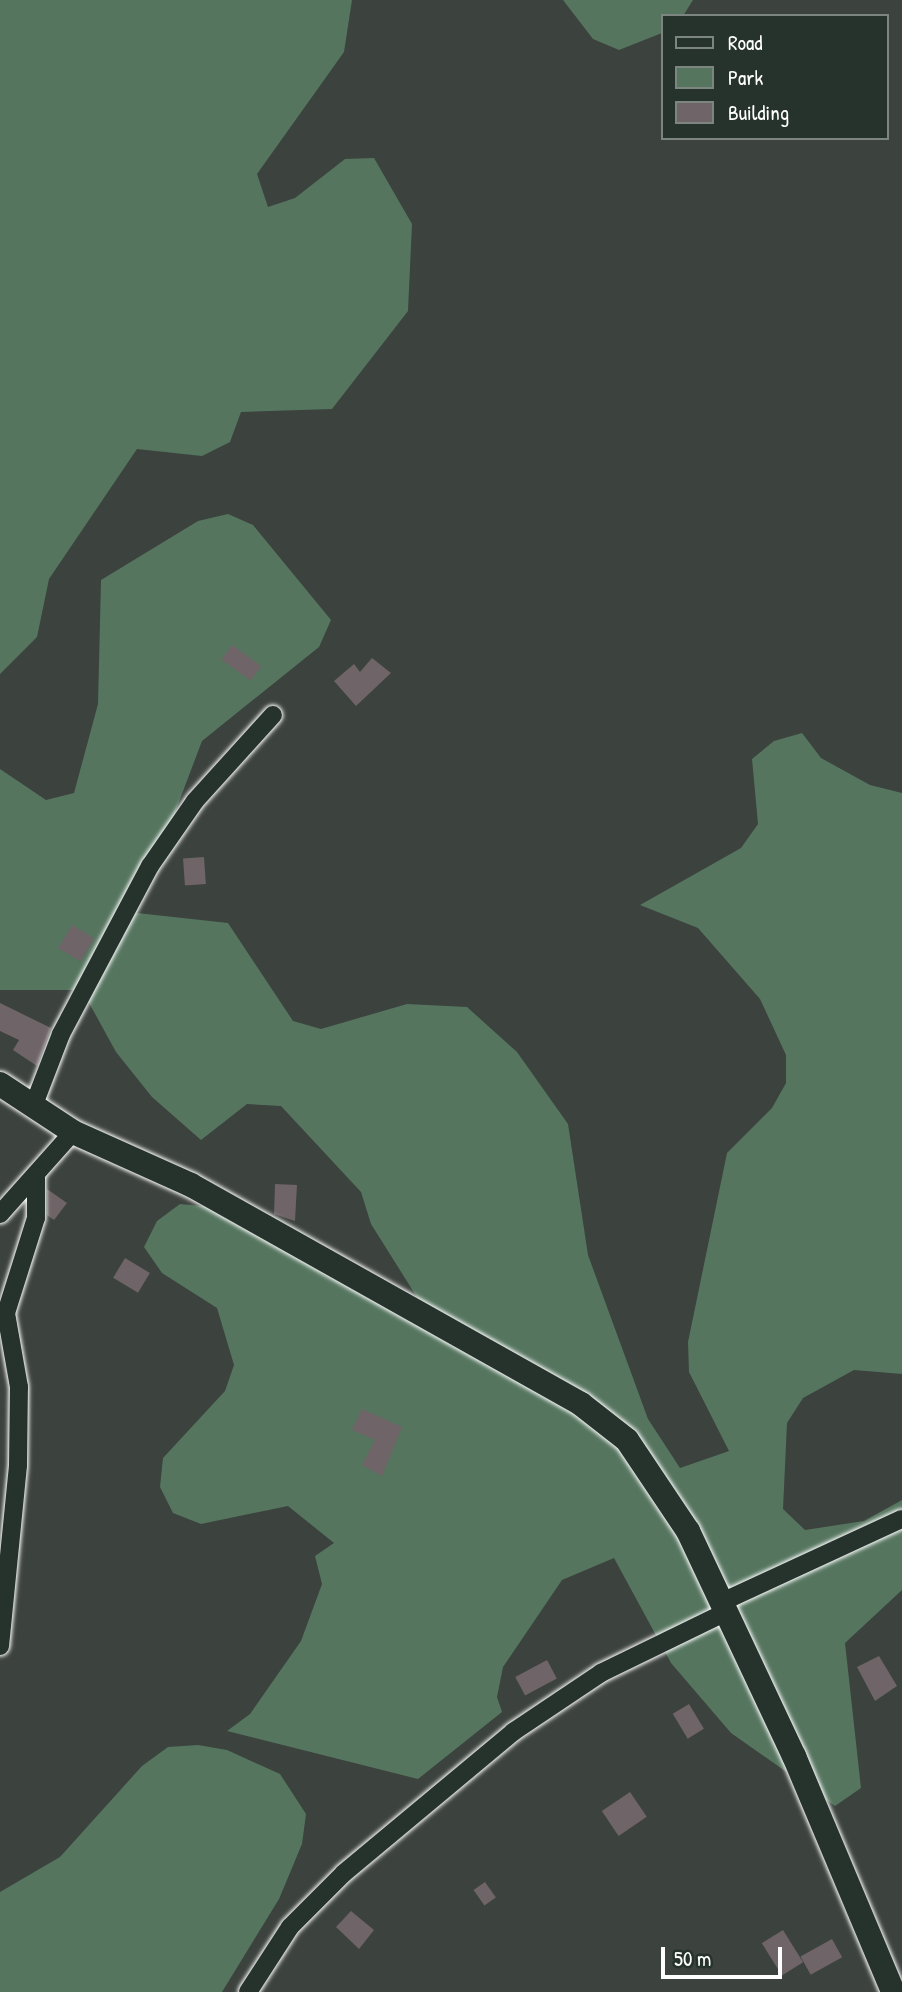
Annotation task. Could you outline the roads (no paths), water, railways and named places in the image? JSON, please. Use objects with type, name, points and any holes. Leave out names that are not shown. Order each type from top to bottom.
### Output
[{"type":"street","points":[[33,1107],[61,1034],[150,866],[195,801],[273,715]]},
{"type":"street","points":[[0,1084],[73,1132],[191,1185],[581,1404],[627,1440],[657,1478],[724,1607],[893,1992]]},
{"type":"street","points":[[0,1214],[73,1132]]},
{"type":"street","points":[[0,1646],[18,1465],[19,1387],[6,1312],[36,1218],[36,1175]]},
{"type":"street","points":[[248,1992],[308,1909],[513,1732],[601,1673],[724,1607],[902,1519]]}]
